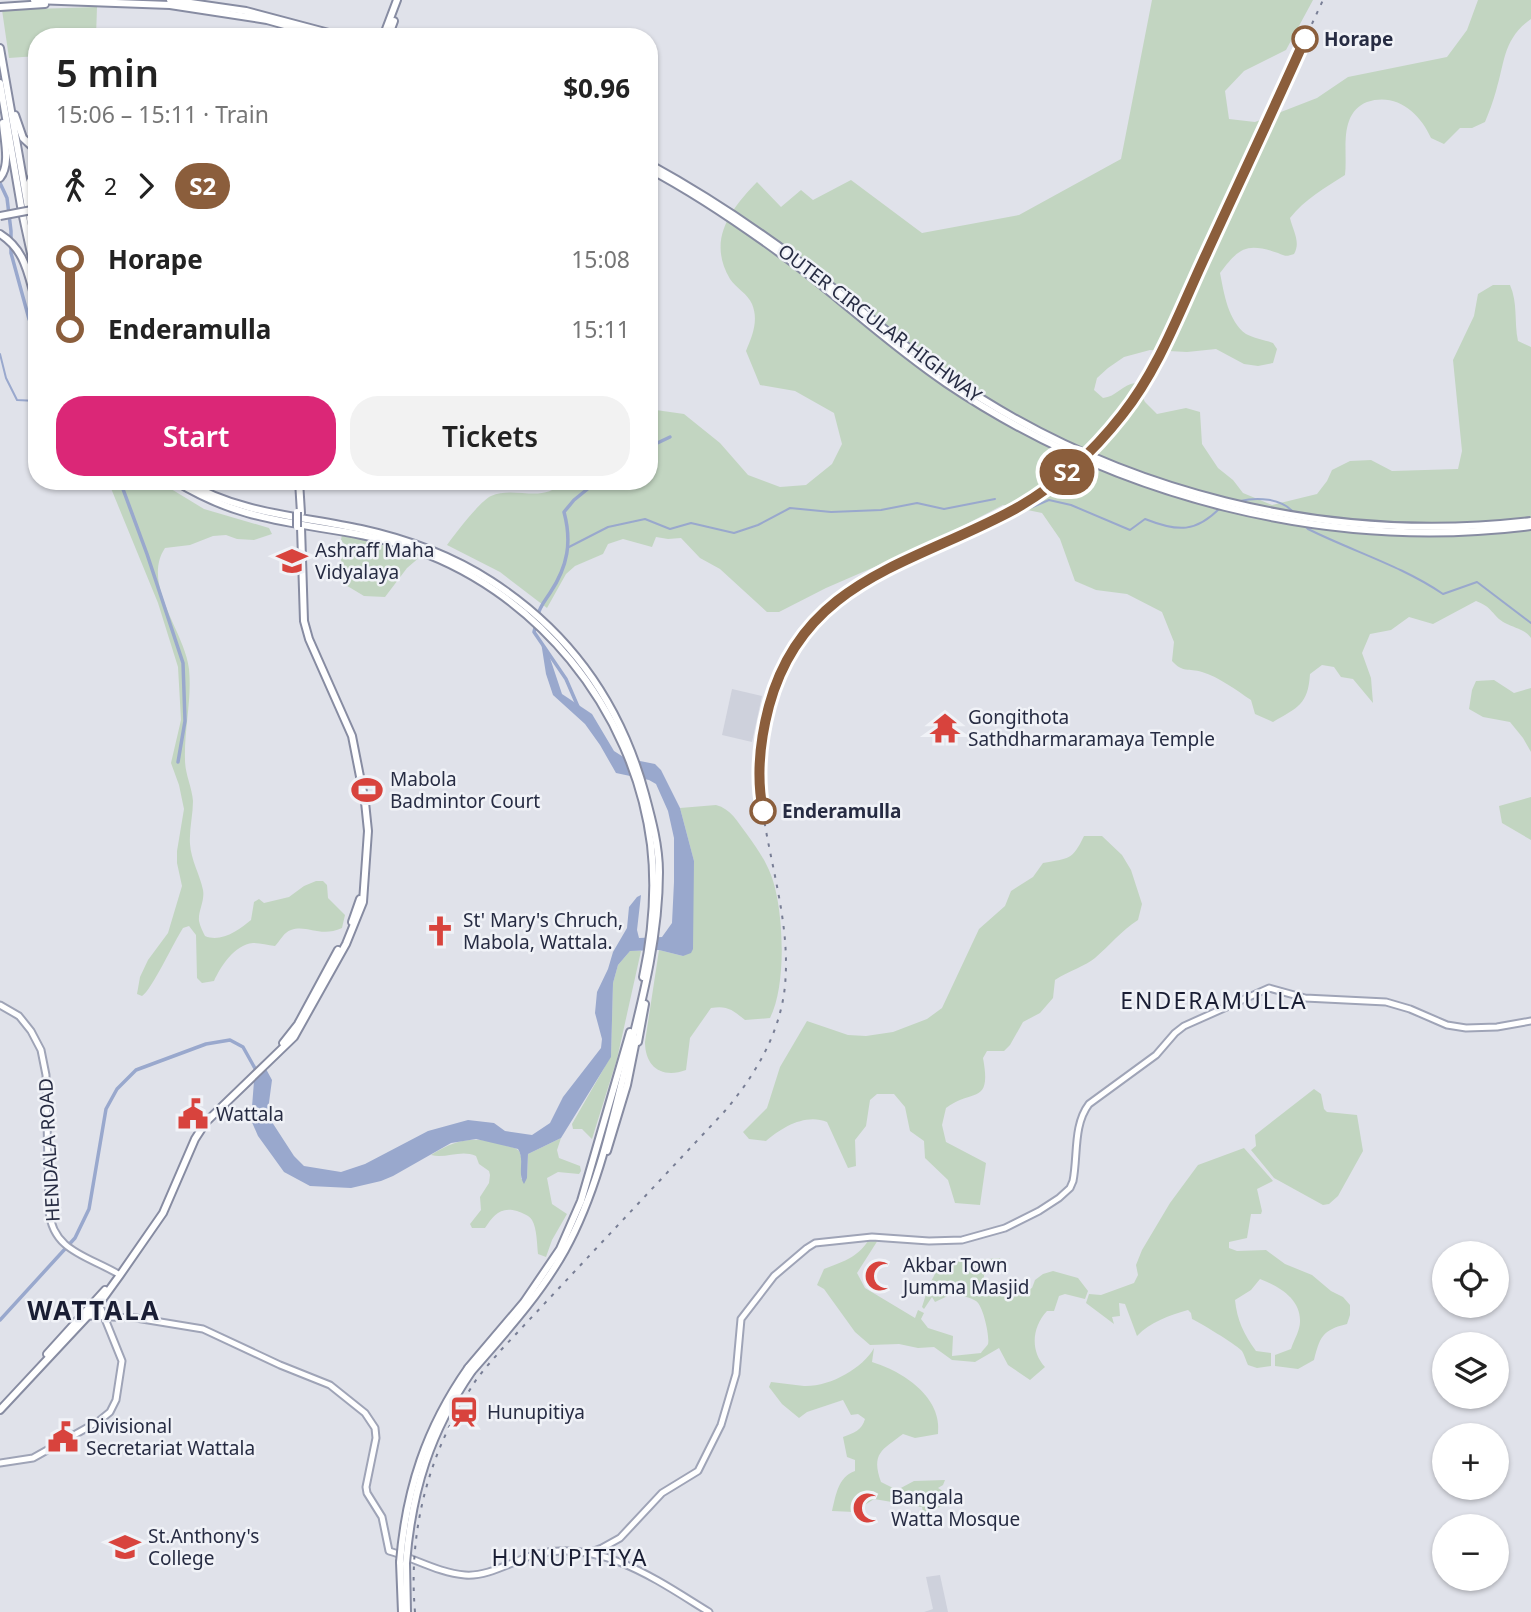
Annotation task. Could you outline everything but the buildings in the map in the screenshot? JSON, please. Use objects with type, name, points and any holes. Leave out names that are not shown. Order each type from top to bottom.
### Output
[{"type":"highway","points":[[34,0],[170,5],[218,11],[296,28]]},
{"type":"highway","points":[[170,0],[246,11],[310,28]]},
{"type":"highway","points":[[389,28],[399,0]]},
{"type":"highway","points":[[0,7],[81,2]]},
{"type":"highway","points":[[1,51],[19,129],[28,143]]},
{"type":"highway","points":[[1,51],[28,206]]},
{"type":"highway","points":[[0,83],[28,240]]},
{"type":"highway","points":[[0,93],[6,156],[1,176]]},
{"type":"highway","name":"OUTER CIRCULAR HIGHWAY","points":[[658,169],[726,210],[788,253],[916,355],[973,395],[1035,430],[1109,464],[1194,494],[1314,519],[1393,526],[1531,524]]},
{"type":"highway","name":"OUTER CIRCULAR HIGHWAY","points":[[658,174],[774,249],[945,382],[1001,417],[1097,464],[1192,498],[1246,512],[1321,525],[1442,532],[1531,524]]},
{"type":"highway","points":[[0,218],[28,213]]},
{"type":"highway","points":[[0,234],[14,244],[28,270]]},
{"type":"highway","points":[[191,490],[249,514],[382,539],[418,550],[518,603]]},
{"type":"highway","points":[[202,490],[249,508],[360,529],[427,548],[480,575],[518,603],[582,675],[607,713],[628,757],[640,793],[652,848],[653,896],[646,996],[627,1085],[601,1170],[562,1250],[527,1307],[470,1370],[445,1414],[427,1457],[413,1507],[403,1562],[402,1612]]},
{"type":"highway","points":[[0,1407],[99,1304],[161,1208],[199,1125],[267,1063],[298,1024],[351,925],[360,901],[363,813],[354,763],[342,719],[300,622],[298,490]]},
{"type":"highway","points":[[562,1250],[600,1142],[650,955]]},
{"type":"highway","points":[[593,1185],[622,1082],[650,966]]},
{"type":"highway","points":[[589,1198],[624,1084],[648,979]]},
{"type":"highway","points":[[0,1407],[119,1274]]},
{"type":"highway","points":[[403,1562],[407,1612]]},
{"type":"main road","points":[[589,1553],[620,1538],[662,1493],[698,1471],[721,1425],[733,1383],[738,1364],[741,1320],[774,1276],[815,1243],[872,1237],[938,1242],[962,1240],[1005,1228],[1048,1206],[1070,1188],[1073,1181],[1079,1127],[1084,1110],[1156,1055],[1184,1026],[1269,988],[1308,998],[1386,1002],[1447,1026],[1497,1027],[1531,1021]]},
{"type":"main road","name":"HENDALA ROAD","points":[[0,1005],[19,1016],[41,1050],[46,1075],[50,1223],[54,1233],[65,1245],[119,1274]]},
{"type":"main road","points":[[0,1463],[33,1458],[110,1412],[116,1400],[122,1361],[99,1304]]},
{"type":"main road","points":[[87,1316],[150,1320],[212,1333],[280,1365],[322,1380],[365,1413],[374,1425],[376,1438],[366,1491],[382,1517],[389,1551],[464,1575],[481,1573],[543,1553],[589,1553],[640,1571],[709,1612]]},
{"type":"shaded area","points":[[732,689],[762,696],[752,742],[722,735]]},
{"type":"shaded area","points":[[940,1575],[948,1612],[924,1612],[933,1609],[926,1577]]},
{"type":"green space","points":[[1152,0],[1313,0],[1286,50],[1244,71],[1225,91],[1229,119],[1255,122],[1317,98],[1348,77],[1447,57],[1467,30],[1478,0],[1531,0],[1531,19],[1510,43],[1485,122],[1472,128],[1460,128],[1444,144],[1431,138],[1414,113],[1397,102],[1378,100],[1364,103],[1354,112],[1347,127],[1345,175],[1309,199],[1290,218],[1297,241],[1294,254],[1286,256],[1251,248],[1238,253],[1220,273],[1235,322],[1246,334],[1273,343],[1277,349],[1273,363],[1258,366],[1244,364],[1216,349],[1187,352],[1150,350],[1124,357],[1108,368],[1097,378],[1094,390],[1103,398],[1135,383],[1145,402],[1157,414],[1186,408],[1200,412],[1202,444],[1218,468],[1233,480],[1243,493],[1272,505],[1317,494],[1332,470],[1350,461],[1371,460],[1392,471],[1458,469],[1462,451],[1453,360],[1474,316],[1478,294],[1493,285],[1510,285],[1518,341],[1531,347],[1531,638],[1476,601],[1433,624],[1409,617],[1391,630],[1370,634],[1362,653],[1371,678],[1373,703],[1353,679],[1341,677],[1334,667],[1322,665],[1310,674],[1307,692],[1300,704],[1273,722],[1255,714],[1251,700],[1227,684],[1202,672],[1176,665],[1172,661],[1174,642],[1162,612],[1127,594],[1096,590],[1075,581],[1060,539],[1042,513],[1003,505],[932,542],[826,588],[779,612],[767,612],[720,569],[700,558],[681,538],[656,537],[652,547],[623,539],[608,544],[603,554],[575,566],[566,574],[547,608],[500,572],[447,545],[486,499],[500,493],[658,490],[658,410],[684,414],[720,443],[748,475],[780,487],[806,485],[832,464],[842,444],[834,413],[795,391],[760,385],[746,351],[754,328],[754,310],[748,297],[730,279],[723,265],[721,239],[725,226],[738,203],[757,182],[781,207],[801,190],[813,200],[851,180],[922,233],[1019,215],[1121,159]]},
{"type":"green space","points":[[97,7],[96,28],[28,28],[28,57],[9,58],[2,10]]},
{"type":"green space","points":[[112,490],[173,490],[204,509],[269,528],[272,534],[254,540],[226,535],[213,536],[190,545],[165,548],[159,562],[161,592],[189,669],[185,760],[193,801],[190,844],[203,890],[199,921],[205,936],[223,937],[251,920],[254,902],[259,899],[264,903],[289,897],[316,881],[323,881],[327,885],[328,898],[345,915],[342,928],[334,931],[297,929],[286,933],[275,946],[256,943],[246,945],[229,957],[214,981],[202,983],[197,978],[196,935],[189,926],[183,928],[142,996],[137,994],[140,977],[148,960],[168,933],[182,886],[177,851],[184,809],[171,763],[181,720],[178,667],[158,603]]},
{"type":"green space","points":[[342,534],[421,556],[407,568],[385,597],[364,596],[344,584],[340,551],[345,545],[341,540]]},
{"type":"green space","points":[[1494,680],[1514,693],[1531,688],[1531,752],[1510,722],[1483,717],[1469,709],[1476,681]]},
{"type":"green space","points":[[1531,797],[1531,840],[1502,823],[1499,806]]},
{"type":"green space","points":[[716,805],[726,809],[737,820],[760,853],[771,875],[781,926],[779,987],[770,1018],[745,1020],[730,1009],[711,1008],[690,1038],[686,1070],[662,1072],[656,1069],[648,1058],[645,1042],[659,950],[683,956],[694,861],[680,808]]},
{"type":"green space","points":[[1084,836],[1102,836],[1122,855],[1131,870],[1142,904],[1138,920],[1091,961],[1055,980],[1053,998],[1040,1013],[1023,1022],[1010,1045],[1004,1051],[987,1051],[983,1058],[985,1083],[982,1090],[946,1108],[942,1125],[946,1142],[986,1163],[980,1205],[955,1203],[948,1180],[925,1158],[924,1141],[910,1131],[905,1107],[894,1094],[877,1094],[870,1100],[866,1126],[855,1140],[856,1166],[848,1168],[827,1122],[803,1120],[779,1131],[766,1141],[749,1139],[743,1132],[767,1108],[780,1067],[807,1021],[848,1035],[866,1036],[893,1032],[927,1019],[942,1008],[979,929],[1005,906],[1011,891],[1033,877],[1043,863],[1064,859],[1073,854]]},
{"type":"green space","points":[[630,951],[641,951],[617,1059],[592,1139],[582,1129],[573,1129],[572,1124],[611,1056],[613,983],[618,965]]},
{"type":"green space","points":[[1314,1089],[1321,1094],[1327,1112],[1357,1115],[1363,1151],[1338,1196],[1329,1204],[1323,1205],[1274,1178],[1251,1150],[1256,1146],[1255,1135]]},
{"type":"green space","points":[[561,1138],[557,1150],[559,1158],[580,1166],[581,1171],[579,1174],[558,1172],[547,1178],[552,1204],[567,1214],[546,1257],[538,1254],[534,1223],[527,1215],[506,1210],[494,1216],[485,1228],[472,1228],[470,1224],[481,1210],[480,1197],[489,1183],[490,1175],[489,1171],[479,1164],[476,1156],[465,1153],[431,1155],[466,1140],[493,1142],[519,1151],[521,1179],[527,1178],[528,1154]]},
{"type":"green space","points":[[1244,1148],[1273,1181],[1257,1189],[1262,1211],[1261,1214],[1251,1214],[1247,1238],[1229,1242],[1229,1248],[1237,1251],[1266,1250],[1285,1264],[1312,1275],[1350,1305],[1347,1324],[1327,1332],[1320,1340],[1314,1360],[1298,1369],[1275,1366],[1275,1355],[1291,1349],[1298,1332],[1300,1322],[1297,1307],[1288,1294],[1260,1279],[1251,1290],[1235,1300],[1239,1321],[1256,1351],[1271,1353],[1271,1366],[1257,1368],[1248,1365],[1242,1351],[1237,1347],[1192,1319],[1188,1310],[1154,1323],[1137,1336],[1125,1304],[1119,1303],[1120,1316],[1112,1317],[1114,1324],[1086,1303],[1089,1294],[1101,1295],[1134,1283],[1138,1275],[1136,1265],[1142,1250],[1170,1203],[1198,1165]]},
{"type":"green space","points":[[878,1240],[857,1273],[865,1288],[915,1318],[918,1310],[924,1313],[921,1319],[928,1328],[953,1336],[952,1356],[981,1353],[988,1344],[988,1335],[981,1308],[971,1298],[954,1293],[935,1302],[932,1297],[924,1309],[922,1307],[929,1285],[941,1263],[1000,1258],[1002,1264],[984,1275],[984,1278],[1002,1288],[1024,1292],[1032,1288],[1035,1280],[1043,1274],[1053,1271],[1078,1278],[1088,1291],[1085,1299],[1065,1294],[1059,1296],[1054,1311],[1047,1311],[1042,1317],[1036,1332],[1035,1346],[1045,1367],[1030,1380],[1008,1365],[999,1348],[975,1362],[952,1360],[934,1347],[870,1345],[855,1332],[824,1289],[817,1285],[824,1269],[854,1255],[868,1241]]},
{"type":"green space","points":[[874,1348],[872,1362],[896,1372],[918,1388],[934,1408],[938,1421],[938,1434],[915,1438],[903,1434],[880,1453],[877,1465],[881,1482],[897,1490],[914,1481],[945,1480],[938,1488],[951,1496],[947,1505],[923,1512],[922,1507],[874,1499],[854,1512],[832,1511],[841,1482],[855,1471],[855,1460],[847,1457],[843,1437],[857,1431],[865,1419],[858,1414],[851,1415],[843,1400],[807,1412],[799,1418],[782,1404],[769,1387],[771,1382],[804,1386],[835,1380],[862,1363]]},
{"type":"water","points":[[541,642],[547,649],[562,694],[592,714],[614,751],[625,758],[655,764],[661,770],[680,808],[694,861],[693,949],[691,953],[683,956],[659,950],[630,951],[618,965],[613,983],[611,1057],[561,1138],[528,1154],[527,1178],[524,1184],[518,1149],[476,1139],[451,1143],[381,1181],[351,1188],[310,1186],[284,1172],[258,1136],[251,1120],[254,1081],[266,1069],[272,1080],[268,1110],[270,1119],[294,1156],[304,1166],[341,1172],[365,1164],[428,1131],[468,1120],[494,1123],[505,1131],[532,1135],[550,1123],[563,1097],[601,1048],[602,1039],[595,1013],[597,992],[613,952],[627,928],[629,907],[641,895],[637,930],[639,938],[662,937],[672,923],[674,838],[668,811],[656,784],[616,773],[585,724],[553,695],[546,674]]},
{"type":"waterway","points":[[0,183],[7,198],[11,253],[28,315]]},
{"type":"waterway","points":[[0,354],[6,378],[17,400],[28,401]]},
{"type":"waterway","points":[[658,443],[670,437]]},
{"type":"waterway","points":[[123,490],[183,663],[185,721],[178,762]]},
{"type":"waterway","points":[[537,617],[561,573],[567,554],[568,534],[564,512],[586,490]]},
{"type":"waterway","points":[[569,547],[608,527],[645,519],[670,529],[691,523],[734,533],[758,525],[790,508],[831,512],[881,510],[917,503],[944,509],[995,499]]},
{"type":"waterway","points":[[1009,517],[1049,500],[1071,505],[1130,530],[1145,519],[1167,526],[1186,528],[1203,522],[1221,507]]},
{"type":"waterway","points":[[1240,501],[1268,500],[1282,504],[1293,512]]},
{"type":"waterway","points":[[1303,524],[1308,529],[1411,575],[1443,594],[1477,582],[1531,623]]},
{"type":"waterway","points":[[536,624],[534,632],[566,679],[579,709]]},
{"type":"waterway","points":[[0,1320],[75,1238],[89,1209],[106,1109],[117,1089],[136,1070],[206,1044],[230,1040],[243,1047],[257,1072]]},
{"type":"railway","points":[[415,1612],[415,1553],[424,1495],[443,1440],[474,1383],[501,1350],[724,1112],[754,1072],[776,1027],[784,994],[785,945],[761,799],[759,755],[766,711],[781,669],[804,632],[824,610],[847,592],[1014,509],[1056,482],[1094,447],[1121,417],[1155,363],[1323,0]]},
{"type":"train","name":"S2","points":[[763,811],[760,759],[768,710],[785,661],[805,631],[824,610],[855,586],[1030,500],[1070,470],[1121,417],[1155,363],[1181,310],[1305,39]]},
{"type":"place","name":"Horape","points":[[1305,39]]},
{"type":"place","name":"Ashraff Maha Vidyalaya","points":[[292,561]]},
{"type":"place","name":"Gongithota Sathdharmaramaya Temple","points":[[945,728]]},
{"type":"place","name":"Mabola Badmintor Court","points":[[367,790]]},
{"type":"place","name":"Enderamulla","points":[[763,811]]},
{"type":"place","name":"St' Mary's Chruch, Mabola, Wattala.","points":[[440,931]]},
{"type":"place","name":"Wattala","points":[[193,1114]]},
{"type":"place","name":"Akbar Town Jumma Masjid","points":[[880,1276]]},
{"type":"place","name":"Hunupitiya","points":[[464,1412]]},
{"type":"place","name":"Divisional Secretariat Wattala","points":[[63,1437]]},
{"type":"place","name":"Bangala Watta Mosque","points":[[868,1508]]},
{"type":"place","name":"St.Anthony's College","points":[[125,1547]]},
{"type":"district","name":"ENDERAMULLA","points":[[1214,1001]]},
{"type":"district","name":"WATTALA","points":[[94,1311]]},
{"type":"district","name":"HUNUPITIYA","points":[[570,1558]]}]
